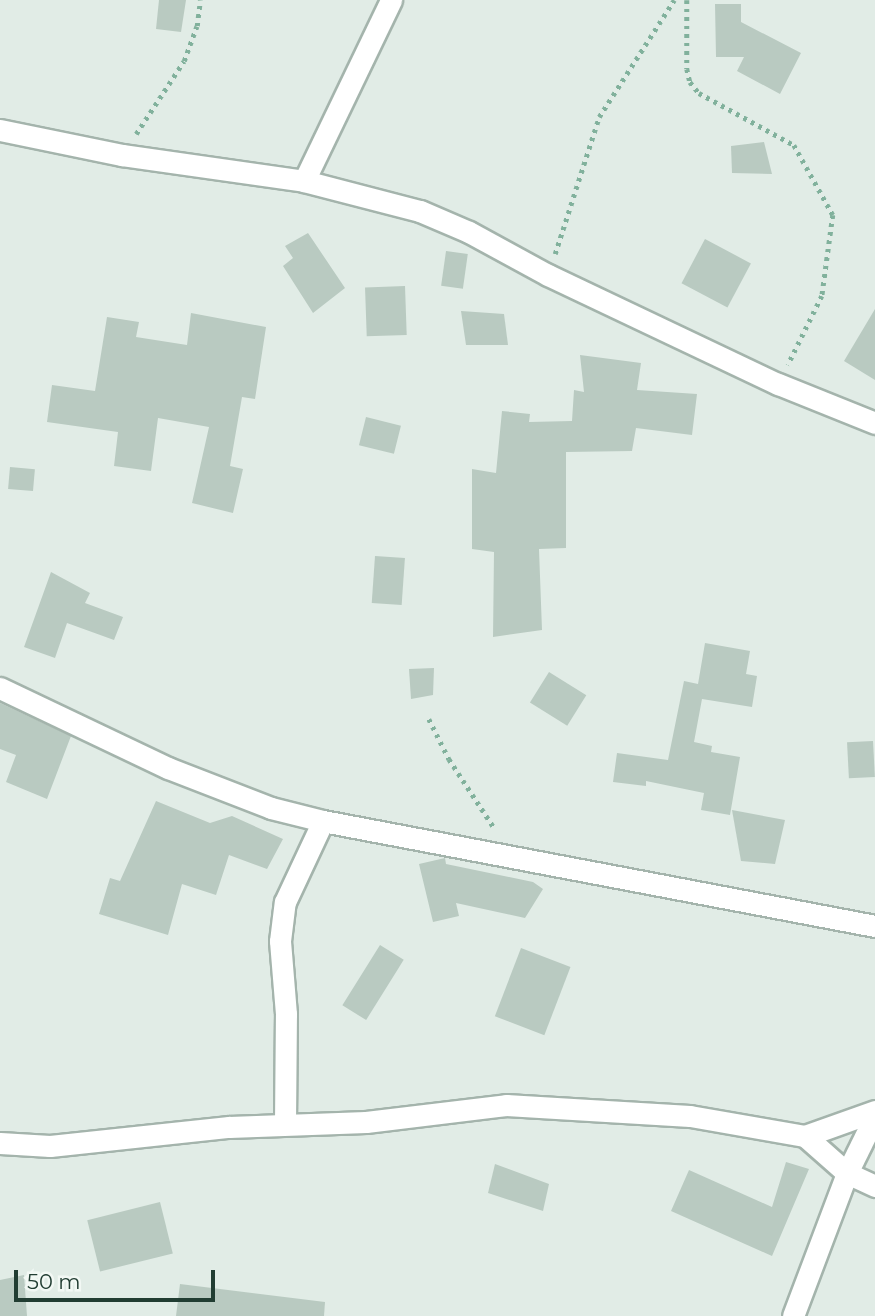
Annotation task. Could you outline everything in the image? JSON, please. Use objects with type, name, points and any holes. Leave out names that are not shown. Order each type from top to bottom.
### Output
[{"type":"street","points":[[303,181],[391,0]]},
{"type":"street","points":[[0,130],[122,155],[303,181],[420,211],[469,232],[548,275],[778,384],[875,423]]},
{"type":"street","points":[[0,688],[230,794],[323,821],[875,926]]},
{"type":"street","points":[[285,1124],[286,1014],[280,941],[283,915],[300,867],[323,821]]},
{"type":"street","points":[[0,1143],[50,1146],[229,1127],[366,1122],[506,1105],[690,1116],[805,1136],[875,1113]]},
{"type":"street","points":[[793,1316],[847,1173],[875,1113]]},
{"type":"street","points":[[805,1136],[847,1173],[875,1185]]},
{"type":"path","points":[[122,155],[184,61],[197,26],[200,0]]},
{"type":"path","points":[[548,275],[599,117],[674,0]]},
{"type":"path","points":[[687,0],[687,69],[690,82],[699,93],[794,145],[832,215],[822,296],[778,384]]},
{"type":"path","points":[[429,719],[449,759],[478,800],[510,857]]},
{"type":"building","points":[[159,0],[186,0],[181,32],[156,29]]},
{"type":"building","points":[[715,4],[741,4],[741,22],[801,53],[780,94],[737,71],[744,57],[716,57]]},
{"type":"building","points":[[764,142],[772,174],[732,173],[731,146]]},
{"type":"building","points":[[308,233],[345,288],[313,313],[283,266],[293,258],[285,246]]},
{"type":"building","points":[[705,239],[751,263],[727,308],[682,283]]},
{"type":"building","points":[[446,251],[468,254],[463,289],[441,286]]},
{"type":"building","points":[[405,286],[407,335],[367,336],[365,287]]},
{"type":"building","points":[[875,309],[875,380],[844,361]]},
{"type":"building","points":[[461,311],[504,314],[508,345],[466,345]]},
{"type":"building","points":[[191,313],[266,327],[255,399],[242,397],[230,466],[243,469],[233,513],[192,503],[209,427],[158,418],[151,471],[114,466],[118,432],[47,422],[52,385],[95,391],[107,317],[139,322],[136,337],[187,345]]},
{"type":"building","points":[[580,355],[641,363],[637,390],[697,394],[692,435],[636,428],[632,451],[566,452],[566,548],[539,549],[542,630],[493,637],[494,552],[472,549],[472,469],[496,473],[502,411],[530,414],[529,422],[572,421],[574,390],[584,392]]},
{"type":"building","points":[[366,417],[401,426],[394,454],[359,445]]},
{"type":"building","points":[[10,467],[35,469],[33,491],[8,489]]},
{"type":"building","points":[[375,556],[405,558],[402,605],[372,603]]},
{"type":"building","points":[[51,572],[90,593],[85,603],[123,617],[114,640],[67,623],[55,658],[24,647]]},
{"type":"building","points":[[705,643],[750,651],[746,674],[757,676],[752,707],[702,699],[694,742],[712,746],[711,752],[740,757],[730,815],[701,810],[704,793],[646,781],[646,786],[613,782],[617,753],[668,760],[684,681],[698,684]]},
{"type":"building","points":[[434,668],[433,695],[411,699],[409,669]]},
{"type":"building","points":[[549,672],[586,695],[567,726],[530,703]]},
{"type":"building","points":[[0,703],[71,736],[47,799],[6,782],[16,755],[0,749]]},
{"type":"building","points":[[873,741],[875,777],[849,778],[847,742]]},
{"type":"building","points":[[156,801],[210,823],[232,816],[283,839],[267,869],[229,855],[216,895],[182,884],[168,935],[99,914],[110,878],[120,881]]},
{"type":"building","points":[[732,810],[785,820],[775,864],[741,861]]},
{"type":"building","points":[[445,858],[446,864],[533,882],[543,889],[525,918],[456,903],[459,916],[433,922],[419,864]]},
{"type":"building","points":[[380,945],[404,960],[366,1020],[342,1005]]},
{"type":"building","points":[[521,948],[570,967],[544,1035],[495,1016]]},
{"type":"building","points":[[786,1162],[809,1169],[772,1256],[671,1211],[689,1170],[772,1207]]},
{"type":"building","points":[[495,1164],[549,1184],[543,1211],[488,1193]]},
{"type":"building","points":[[160,1202],[173,1253],[100,1272],[87,1220]]},
{"type":"building","points":[[24,1275],[27,1316],[0,1316],[0,1280]]},
{"type":"building","points":[[180,1284],[325,1302],[324,1316],[176,1316]]}]
